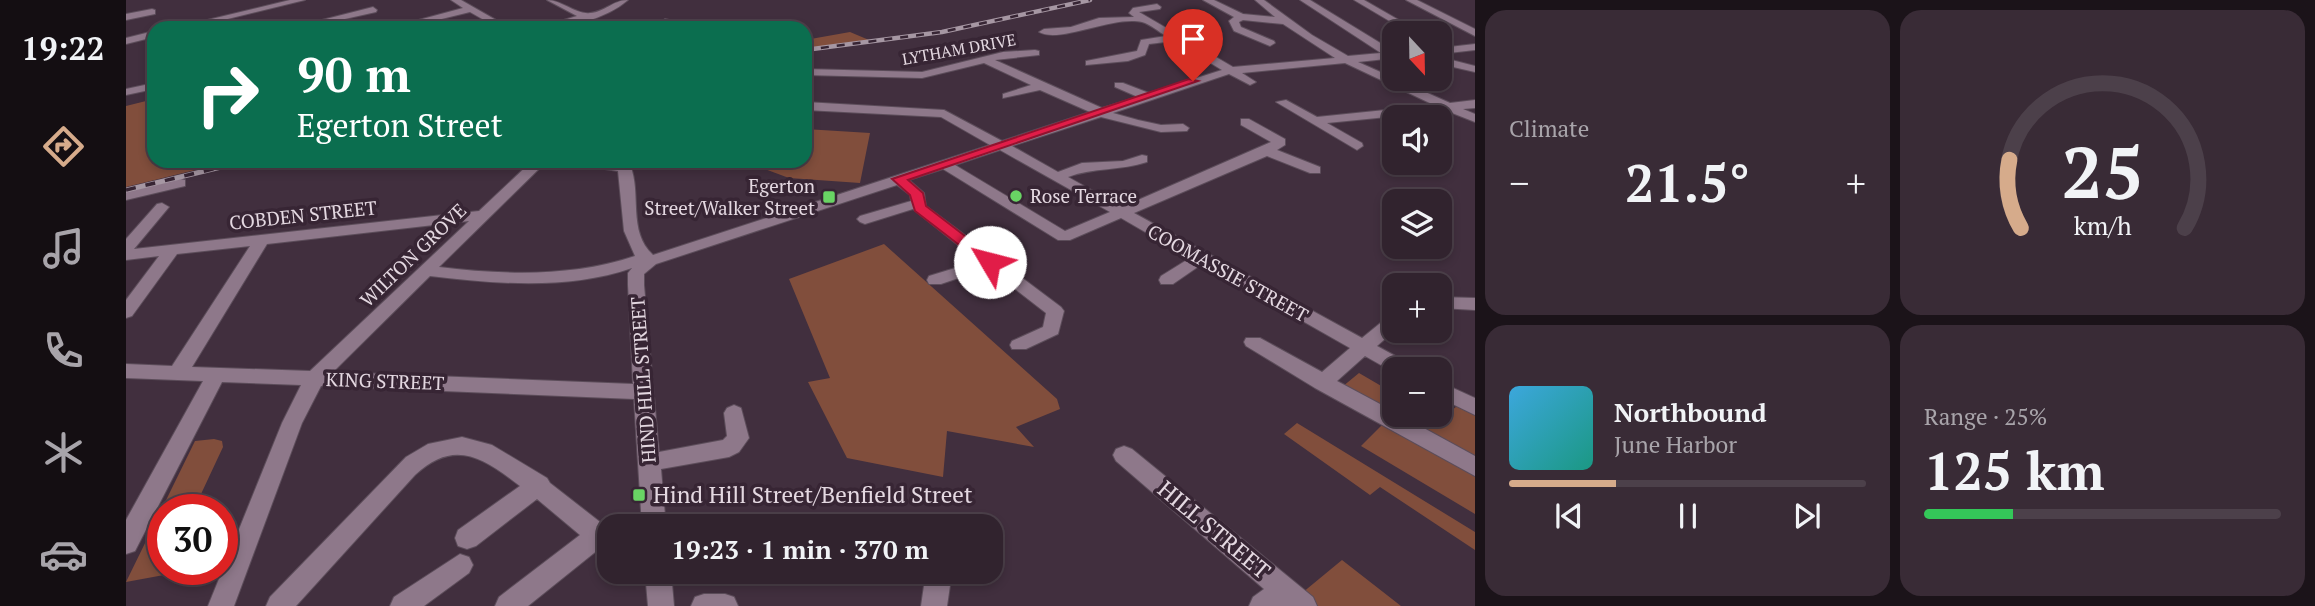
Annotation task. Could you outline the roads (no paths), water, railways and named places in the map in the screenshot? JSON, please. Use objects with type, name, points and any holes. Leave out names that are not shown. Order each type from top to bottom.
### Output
[{"type":"street","points":[[239,0],[265,8]]},
{"type":"street","points":[[208,21],[300,0]]},
{"type":"street","points":[[360,0],[387,20]]},
{"type":"street","points":[[455,0],[492,21]]},
{"type":"street","points":[[551,0],[586,17]]},
{"type":"street","points":[[570,21],[602,13],[624,0]]},
{"type":"street","points":[[1208,0],[1241,17],[1284,20]]},
{"type":"street","points":[[1259,0],[1343,59],[1444,105]]},
{"type":"street","points":[[1304,0],[1382,48]]},
{"type":"street","points":[[1358,0],[1395,21]]},
{"type":"street","points":[[1410,0],[1475,33]]},
{"type":"street","points":[[1157,7],[1133,13],[1250,82]]},
{"type":"street","points":[[327,20],[387,20],[471,9]]},
{"type":"street","points":[[126,17],[152,12]]},
{"type":"street","points":[[1241,17],[1234,21],[1237,29],[1270,43]]},
{"type":"street","points":[[1446,18],[1475,18]]},
{"type":"street","points":[[1044,32],[1072,30],[1095,22],[1141,19]]},
{"type":"street","points":[[126,27],[147,33]]},
{"type":"street","points":[[126,41],[147,35]]},
{"type":"street","points":[[1090,63],[1132,58],[1141,53],[1145,42],[1173,38]]},
{"type":"street","points":[[1452,50],[1474,48]]},
{"type":"street","name":"LYTHAM DRIVE","points":[[812,72],[922,75],[985,59],[1035,53]]},
{"type":"street","points":[[428,271],[460,276],[567,275],[628,265],[1228,71],[1382,56]]},
{"type":"street","points":[[985,59],[1120,120],[1166,131],[1183,128]]},
{"type":"street","points":[[1452,64],[1475,69]]},
{"type":"street","points":[[126,92],[136,84],[147,85]]},
{"type":"street","points":[[1007,96],[1043,85]]},
{"type":"street","points":[[1119,85],[1148,97]]},
{"type":"street","points":[[1282,102],[1319,127],[1357,146]]},
{"type":"street","points":[[1452,107],[1475,104]]},
{"type":"street","name":"COOMASSIE STREET","points":[[812,106],[944,114],[1382,358]]},
{"type":"street","points":[[1452,109],[1475,118]]},
{"type":"street","points":[[1319,127],[1382,117]]},
{"type":"street","points":[[944,164],[1064,237],[1267,151],[1280,142],[1245,122]]},
{"type":"street","points":[[1267,151],[1315,170]]},
{"type":"street","points":[[1057,177],[1082,167],[1125,165],[1142,159]]},
{"type":"street","name":"WILTON GROVE","points":[[221,606],[292,423],[314,379],[533,168]]},
{"type":"street","points":[[625,168],[631,229],[637,247],[647,259]]},
{"type":"street","points":[[898,179],[917,193],[919,208],[1055,311],[1052,330],[1019,345]]},
{"type":"street","points":[[126,197],[180,183]]},
{"type":"street","points":[[865,219],[918,203]]},
{"type":"street","points":[[126,248],[162,207]]},
{"type":"street","name":"COBDEN STREET","points":[[126,255],[484,215]]},
{"type":"street","points":[[178,373],[262,239]]},
{"type":"street","points":[[126,312],[173,249]]},
{"type":"street","points":[[1167,280],[1202,257]]},
{"type":"street","name":"HIND HILL STREET","points":[[647,259],[636,273],[653,514]]},
{"type":"street","points":[[935,281],[990,262]]},
{"type":"street","points":[[1452,303],[1475,304]]},
{"type":"street","points":[[1322,383],[1382,332]]},
{"type":"street","points":[[1253,342],[1475,467]]},
{"type":"street","name":"KING STREET","points":[[126,371],[643,392]]},
{"type":"street","points":[[126,543],[215,375]]},
{"type":"street","points":[[1452,395],[1475,407]]},
{"type":"street","points":[[648,462],[726,449],[738,438],[734,413]]},
{"type":"street","points":[[279,606],[407,469],[425,454],[448,447],[471,447],[489,454],[538,485],[597,532]]},
{"type":"street","name":"HILL STREET","points":[[1124,455],[1304,606]]},
{"type":"street","points":[[467,538],[538,485]]},
{"type":"street","points":[[508,606],[597,543]]},
{"type":"street","points":[[403,606],[460,565]]},
{"type":"street","points":[[659,584],[661,606]]},
{"type":"street","points":[[934,606],[937,584]]},
{"type":"street","points":[[1262,606],[1283,589]]},
{"type":"street","points":[[704,606],[724,606]]},
{"type":"railway","points":[[812,49],[942,32],[1090,0]]},
{"type":"railway","points":[[126,190],[217,168]]},
{"type":"place","name":"Rose Terrace","points":[[1016,196]]},
{"type":"place","name":"Egerton Street/Walker Street","points":[[829,197]]},
{"type":"place","name":"Hind Hill Street/Benfield Street","points":[[639,495]]}]
